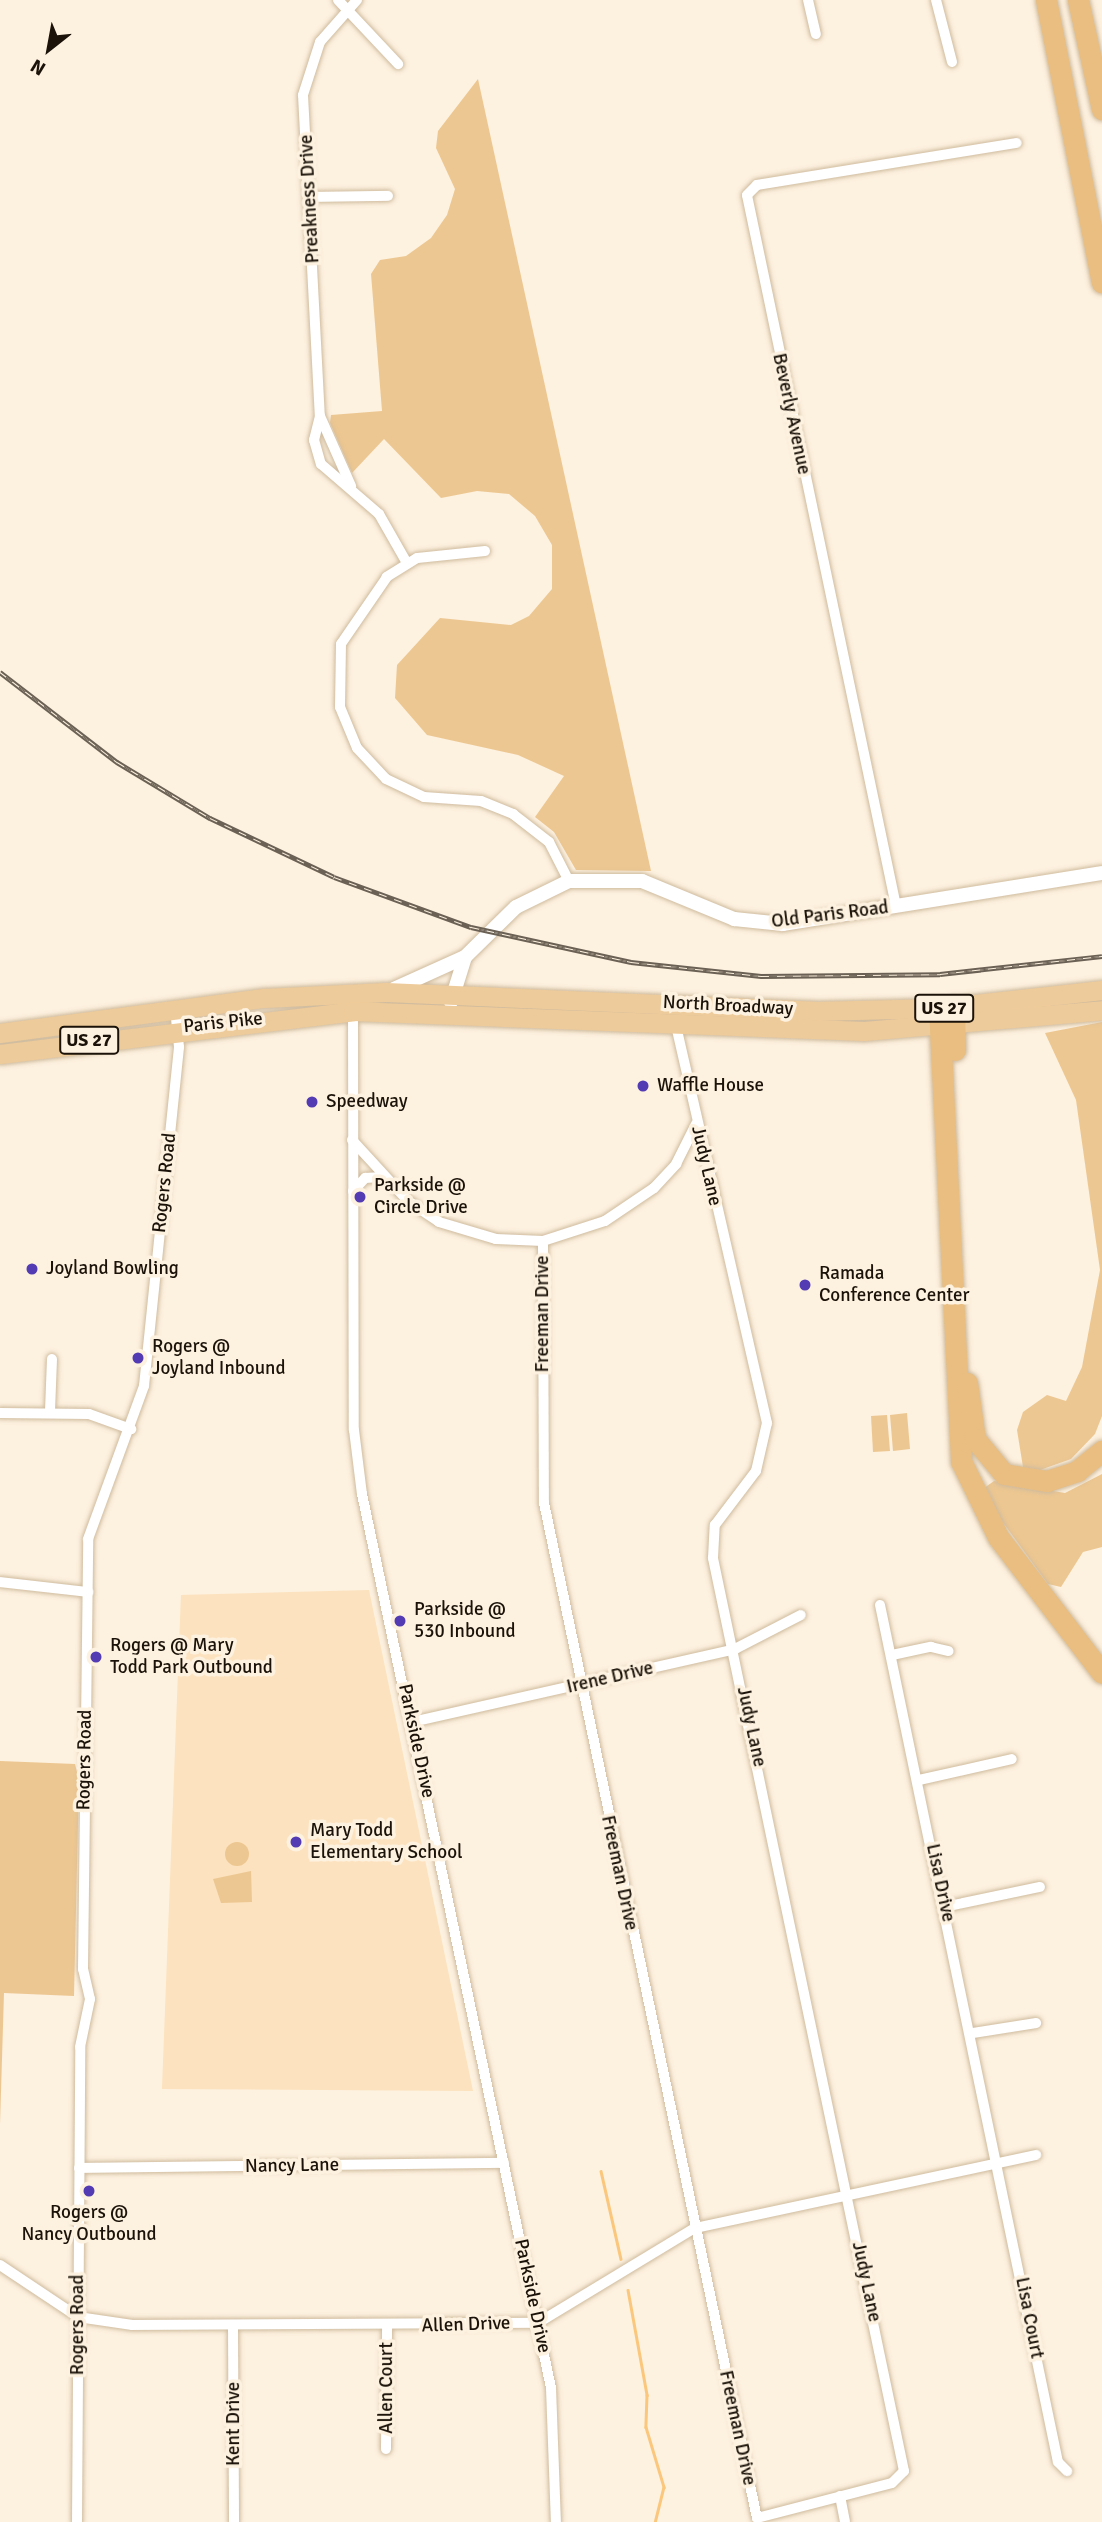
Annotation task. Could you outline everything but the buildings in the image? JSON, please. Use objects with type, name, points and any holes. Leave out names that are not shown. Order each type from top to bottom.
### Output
[{"type":"highway","points":[[1046,0],[1102,282]]},
{"type":"highway","points":[[1078,0],[1102,109]]},
{"type":"highway","name":"North Broadway","points":[[353,1002],[386,992],[676,1003],[947,1018],[1102,990]]},
{"type":"highway","name":"Paris Pike","points":[[0,1033],[353,1002],[447,1013]]},
{"type":"highway","name":"North Broadway","points":[[447,1013],[674,1026],[947,1018],[1102,1010]]},
{"type":"highway","name":"Paris Pike","points":[[0,1054],[177,1018]]},
{"type":"highway","points":[[947,1018],[961,1276],[975,1439],[1004,1474],[1032,1482],[1063,1477],[1102,1451]]},
{"type":"highway","points":[[947,1018],[961,1461],[998,1537],[1102,1673]]},
{"type":"street","points":[[338,0],[398,64]]},
{"type":"street","name":"Preakness Drive","points":[[357,0],[320,42],[306,73],[320,416],[315,451],[331,475],[351,487],[379,514],[407,563]]},
{"type":"street","points":[[808,0],[816,34]]},
{"type":"street","points":[[936,0],[952,62]]},
{"type":"street","name":"Beverly Avenue","points":[[896,906],[747,195],[757,185],[1017,143]]},
{"type":"street","points":[[312,197],[388,196]]},
{"type":"street","name":"Preakness Drive","points":[[320,416],[351,487]]},
{"type":"street","points":[[485,551],[437,553],[407,563],[363,603],[341,644],[336,682],[349,735],[362,756],[399,787],[434,800],[481,801],[527,822],[549,842],[569,881]]},
{"type":"street","name":"Old Paris Road","points":[[386,992],[465,957],[516,908],[569,881],[642,881],[759,923],[896,906],[1102,873]]},
{"type":"street","points":[[465,957],[466,977],[481,995]]},
{"type":"street","name":"Old Paris Road","points":[[448,994],[465,957]]},
{"type":"street","points":[[447,966],[447,1013]]},
{"type":"street","name":"Parkside Drive","points":[[353,1002],[354,1430],[412,1722],[538,2323],[556,2440],[556,2522]]},
{"type":"street","name":"Judy Lane","points":[[676,1003],[674,1026],[767,1423],[756,1471],[728,1504],[712,1539],[903,2465],[898,2481],[840,2496]]},
{"type":"street","name":"Rogers Road","points":[[77,2522],[80,2047],[90,1999],[83,1969],[90,1529],[131,1429],[144,1386],[177,1018]]},
{"type":"street","points":[[352,1140],[382,1177],[439,1222],[486,1237],[543,1241],[597,1224],[654,1188],[676,1164],[696,1124]]},
{"type":"street","points":[[353,1191],[365,1178],[382,1177]]},
{"type":"street","name":"Freeman Drive","points":[[543,1241],[544,1503],[579,1685],[752,2499],[757,2518],[840,2496]]},
{"type":"street","points":[[50,1411],[52,1359]]},
{"type":"street","points":[[0,1413],[50,1411],[89,1414],[131,1429]]},
{"type":"street","points":[[0,1581],[88,1592]]},
{"type":"street","name":"Lisa Drive","points":[[880,1605],[973,2033],[998,2161]]},
{"type":"street","name":"Irene Drive","points":[[412,1722],[735,1648],[801,1615]]},
{"type":"street","points":[[892,1655],[931,1647],[949,1651]]},
{"type":"street","points":[[919,1780],[1012,1759]]},
{"type":"street","points":[[944,1907],[1040,1887]]},
{"type":"street","points":[[973,2033],[1036,2022]]},
{"type":"street","name":"Allen Drive","points":[[78,2317],[233,2326],[387,2328],[538,2323],[695,2228],[1036,2155]]},
{"type":"street","name":"Lisa Court","points":[[998,2161],[1058,2462],[1067,2471]]},
{"type":"street","name":"Nancy Lane","points":[[79,2168],[504,2163]]},
{"type":"street","points":[[0,2265],[78,2317]]},
{"type":"street","name":"Kent Drive","points":[[233,2326],[234,2522]]},
{"type":"street","name":"Allen Court","points":[[386,2449],[387,2328]]},
{"type":"street","points":[[840,2496],[845,2522]]},
{"type":"shaded area","points":[[478,79],[651,871],[576,870],[554,832],[535,817],[564,776],[518,755],[427,735],[395,698],[397,665],[440,618],[511,625],[529,616],[552,589],[552,545],[535,516],[509,494],[477,491],[441,498],[384,439],[352,473],[330,423],[331,415],[382,411],[371,274],[380,260],[406,256],[431,238],[447,215],[455,189],[436,148],[438,131]]},
{"type":"shaded area","points":[[1102,1022],[1102,1416],[1095,1434],[1071,1459],[1040,1470],[1023,1467],[1017,1430],[1023,1412],[1047,1395],[1066,1401],[1082,1367],[1100,1270],[1076,1100],[1045,1033]]},
{"type":"shaded area","points":[[907,1413],[910,1449],[893,1451],[890,1415]]},
{"type":"shaded area","points":[[887,1415],[890,1451],[873,1452],[871,1416]]},
{"type":"shaded area","points":[[1102,1474],[1102,1547],[1083,1552],[1061,1587],[1048,1584],[980,1491],[994,1481],[1065,1493]]},
{"type":"shaded area","name":"Mary Todd Elementary School","points":[[369,1590],[473,2091],[162,2089],[181,1595]]},
{"type":"shaded area","points":[[0,1761],[75,1764],[79,1780],[74,1996],[4,1993],[0,2125]]},
{"type":"shaded area","points":[[237,1842],[245,1846],[249,1854],[245,1862],[237,1866],[229,1862],[225,1854],[229,1846]]},
{"type":"shaded area","points":[[251,1871],[252,1902],[221,1903],[213,1879]]},
{"type":"waterway","points":[[601,2171],[621,2259]]},
{"type":"waterway","points":[[628,2290],[647,2395],[646,2427],[664,2487],[655,2522]]},
{"type":"railway","points":[[0,672],[117,762],[210,818],[334,877],[471,927],[631,962],[761,976],[940,974],[1102,956]]},
{"type":"place","name":"Waffle House","points":[[643,1086]]},
{"type":"place","name":"Speedway","points":[[312,1102]]},
{"type":"place","name":"Parkside @ Circle Drive","points":[[360,1197]]},
{"type":"place","name":"Joyland Bowling","points":[[32,1269]]},
{"type":"place","name":"Ramada Conference Center","points":[[805,1285]]},
{"type":"place","name":"Rogers @ Joyland Inbound","points":[[138,1358]]},
{"type":"place","name":"Parkside @ 530 Inbound","points":[[400,1621]]},
{"type":"place","name":"Rogers @ Mary Todd Park Outbound","points":[[96,1657]]},
{"type":"place","name":"Mary Todd Elementary School","points":[[296,1842]]},
{"type":"place","name":"Rogers @ Nancy Outbound","points":[[89,2191]]}]
